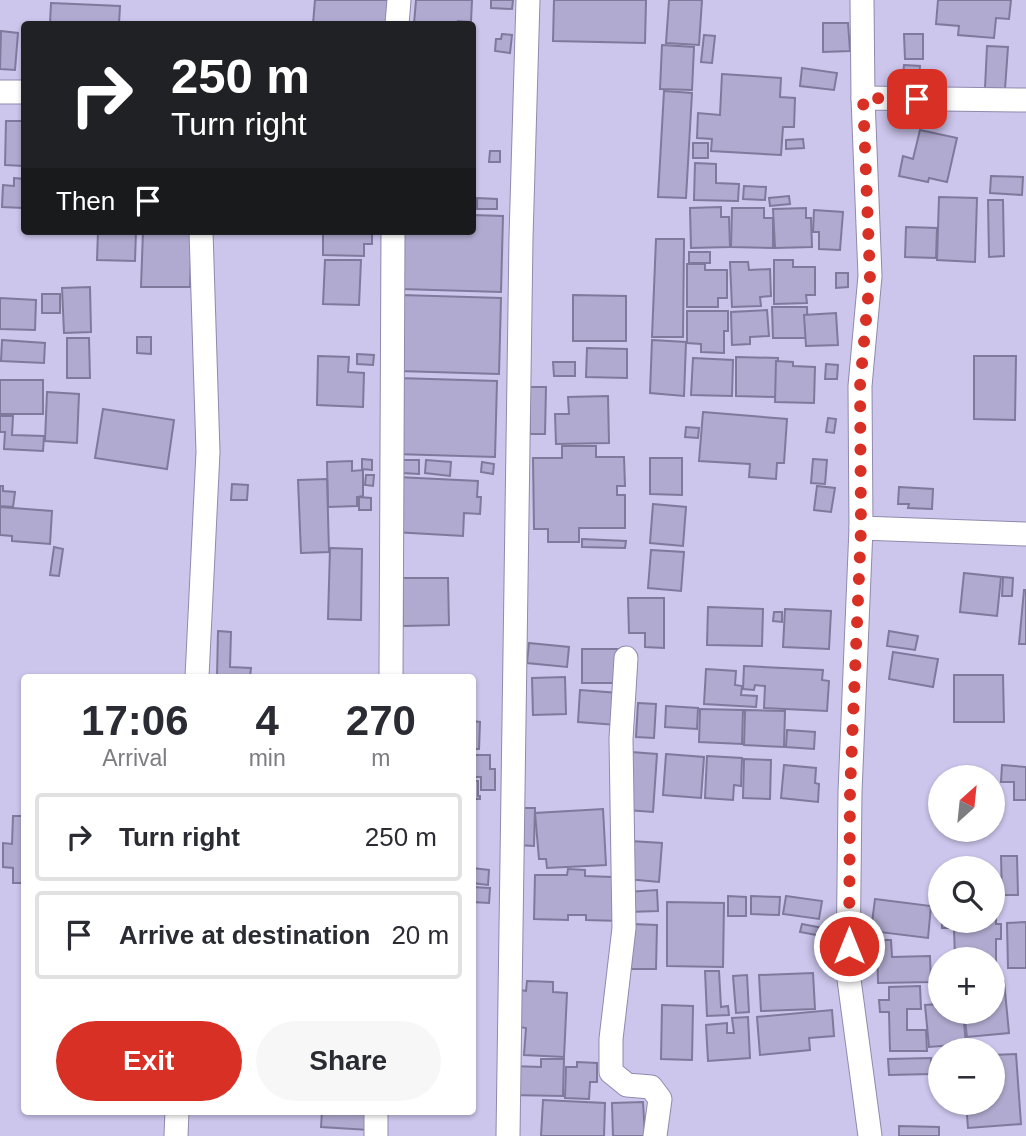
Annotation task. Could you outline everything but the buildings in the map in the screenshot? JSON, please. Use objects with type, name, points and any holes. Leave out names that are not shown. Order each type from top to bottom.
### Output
[{"type":"street","points":[[397,21],[399,0]]},
{"type":"street","points":[[508,1136],[521,238],[528,0]]},
{"type":"street","points":[[862,0],[870,276],[860,386],[861,528],[850,792],[848,972],[870,1136]]},
{"type":"street","points":[[0,92],[21,92]]},
{"type":"street","points":[[863,98],[1026,100]]},
{"type":"street","points":[[198,674],[208,452],[201,235]]},
{"type":"street","points":[[391,674],[393,235]]},
{"type":"street","points":[[861,528],[1026,534]]},
{"type":"street","points":[[626,658],[621,739],[624,928],[611,1039],[611,1072],[627,1085],[651,1087],[660,1099],[655,1136]]},
{"type":"street","points":[[176,1136],[177,1115]]},
{"type":"street","points":[[376,1115],[376,1136]]},
{"type":"route","points":[[849,946],[850,792],[861,528],[860,386],[870,276],[863,98],[917,99]]}]
